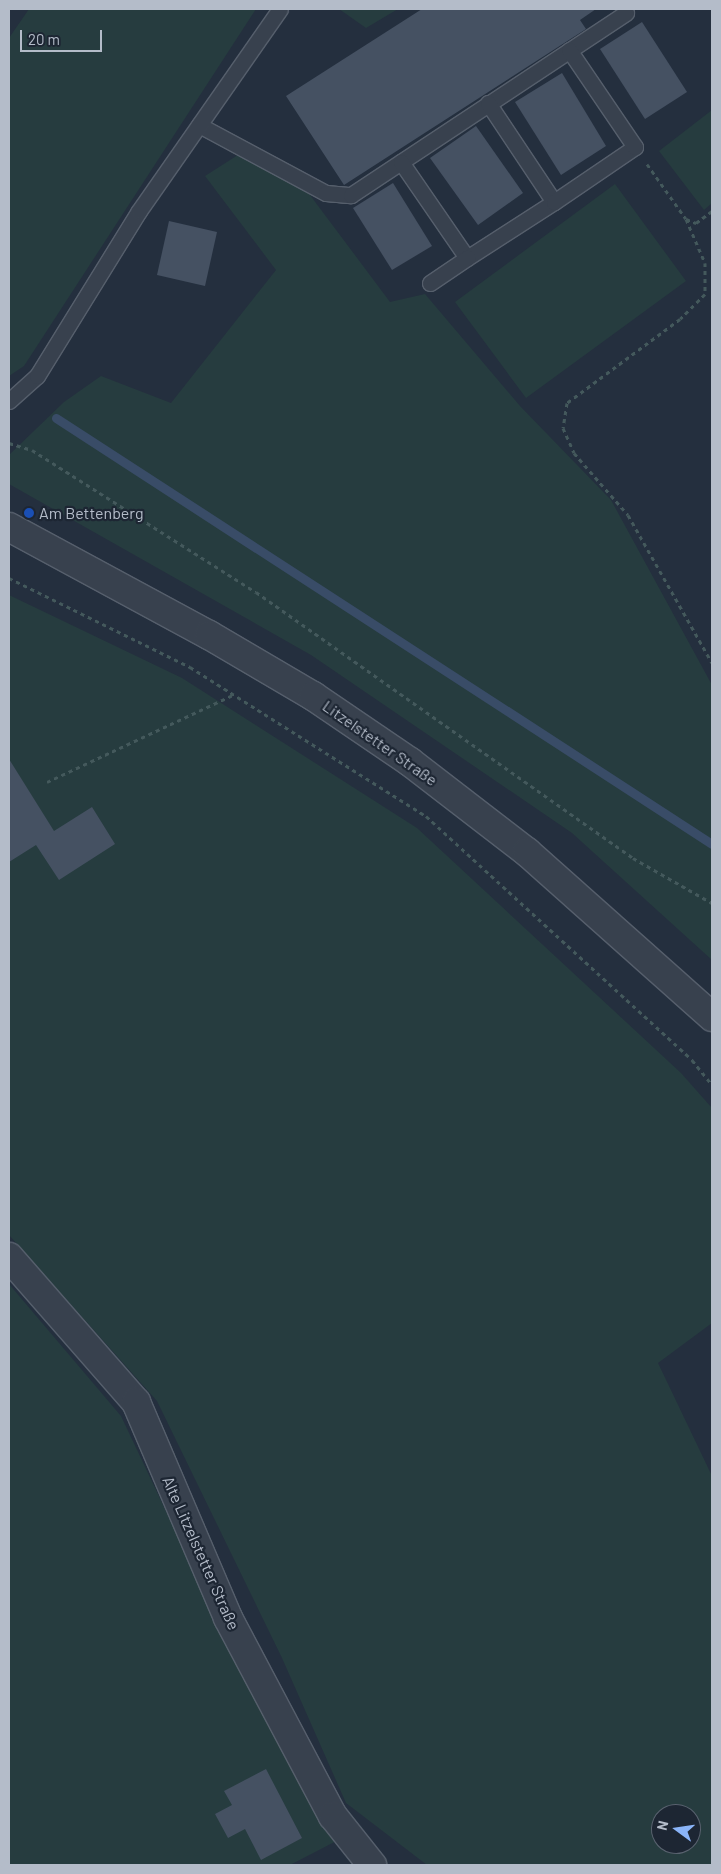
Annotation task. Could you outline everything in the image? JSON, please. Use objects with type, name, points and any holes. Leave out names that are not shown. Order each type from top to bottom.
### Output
[{"type":"street","name":"Litzelstetter Straße","points":[[9,527],[217,639],[313,696],[410,762],[527,852],[712,1017]]},
{"type":"street","name":"Alte Litzelstetter Straße","points":[[9,1257],[136,1402],[228,1618],[333,1816],[372,1865]]},
{"type":"lane","points":[[9,401],[37,376],[199,125],[280,9]]},
{"type":"lane","points":[[199,125],[326,193],[350,195],[626,13]]},
{"type":"lane","points":[[430,283],[635,148],[569,50]]},
{"type":"lane","points":[[488,103],[554,202]]},
{"type":"lane","points":[[401,162],[467,258]]},
{"type":"path","points":[[635,148],[686,219],[704,263],[705,294],[680,319],[567,403],[563,428],[574,453],[628,515],[712,663]]},
{"type":"path","points":[[686,219],[696,223],[712,211]]},
{"type":"path","points":[[9,443],[32,450],[256,592],[632,858],[712,903]]},
{"type":"path","points":[[9,578],[190,667],[426,816],[692,1060],[712,1085]]},
{"type":"path","points":[[47,782],[234,694]]},
{"type":"green space","points":[[29,9],[256,9],[24,366],[9,376],[9,38]]},
{"type":"green space","points":[[339,9],[398,9],[366,28]]},
{"type":"green space","points":[[712,110],[712,203],[704,210],[659,151]]},
{"type":"green space","points":[[241,153],[307,191],[390,302],[425,294],[520,406],[611,500],[712,685],[712,960],[572,833],[311,655],[9,484],[9,455],[64,402],[101,376],[171,403],[276,270],[205,176]]},
{"type":"green space","points":[[615,184],[686,281],[526,398],[455,302]]},
{"type":"green space","points":[[9,595],[182,678],[417,828],[681,1073],[712,1108],[712,1323],[658,1363],[712,1476],[712,1865],[427,1865],[346,1803],[282,1658],[157,1401],[9,1235]]},
{"type":"green space","points":[[9,1284],[121,1416],[218,1621],[346,1836],[290,1865],[9,1865]]},
{"type":"building","points":[[422,9],[596,9],[580,20],[586,29],[344,185],[286,96]]},
{"type":"building","points":[[642,22],[687,92],[645,119],[600,49]]},
{"type":"building","points":[[562,73],[606,146],[561,175],[515,102]]},
{"type":"building","points":[[476,126],[523,193],[478,225],[430,158]]},
{"type":"building","points":[[393,183],[432,246],[392,270],[353,208]]},
{"type":"building","points":[[169,221],[217,232],[205,286],[157,275]]},
{"type":"building","points":[[9,759],[54,831],[92,807],[115,844],[59,880],[36,845],[9,862]]},
{"type":"building","points":[[266,1769],[302,1838],[261,1860],[245,1829],[228,1838],[215,1814],[232,1805],[224,1791]]},
{"type":"waterway","points":[[56,418],[712,844]]},
{"type":"place","name":"Am Bettenberg","points":[[29,513]]}]
